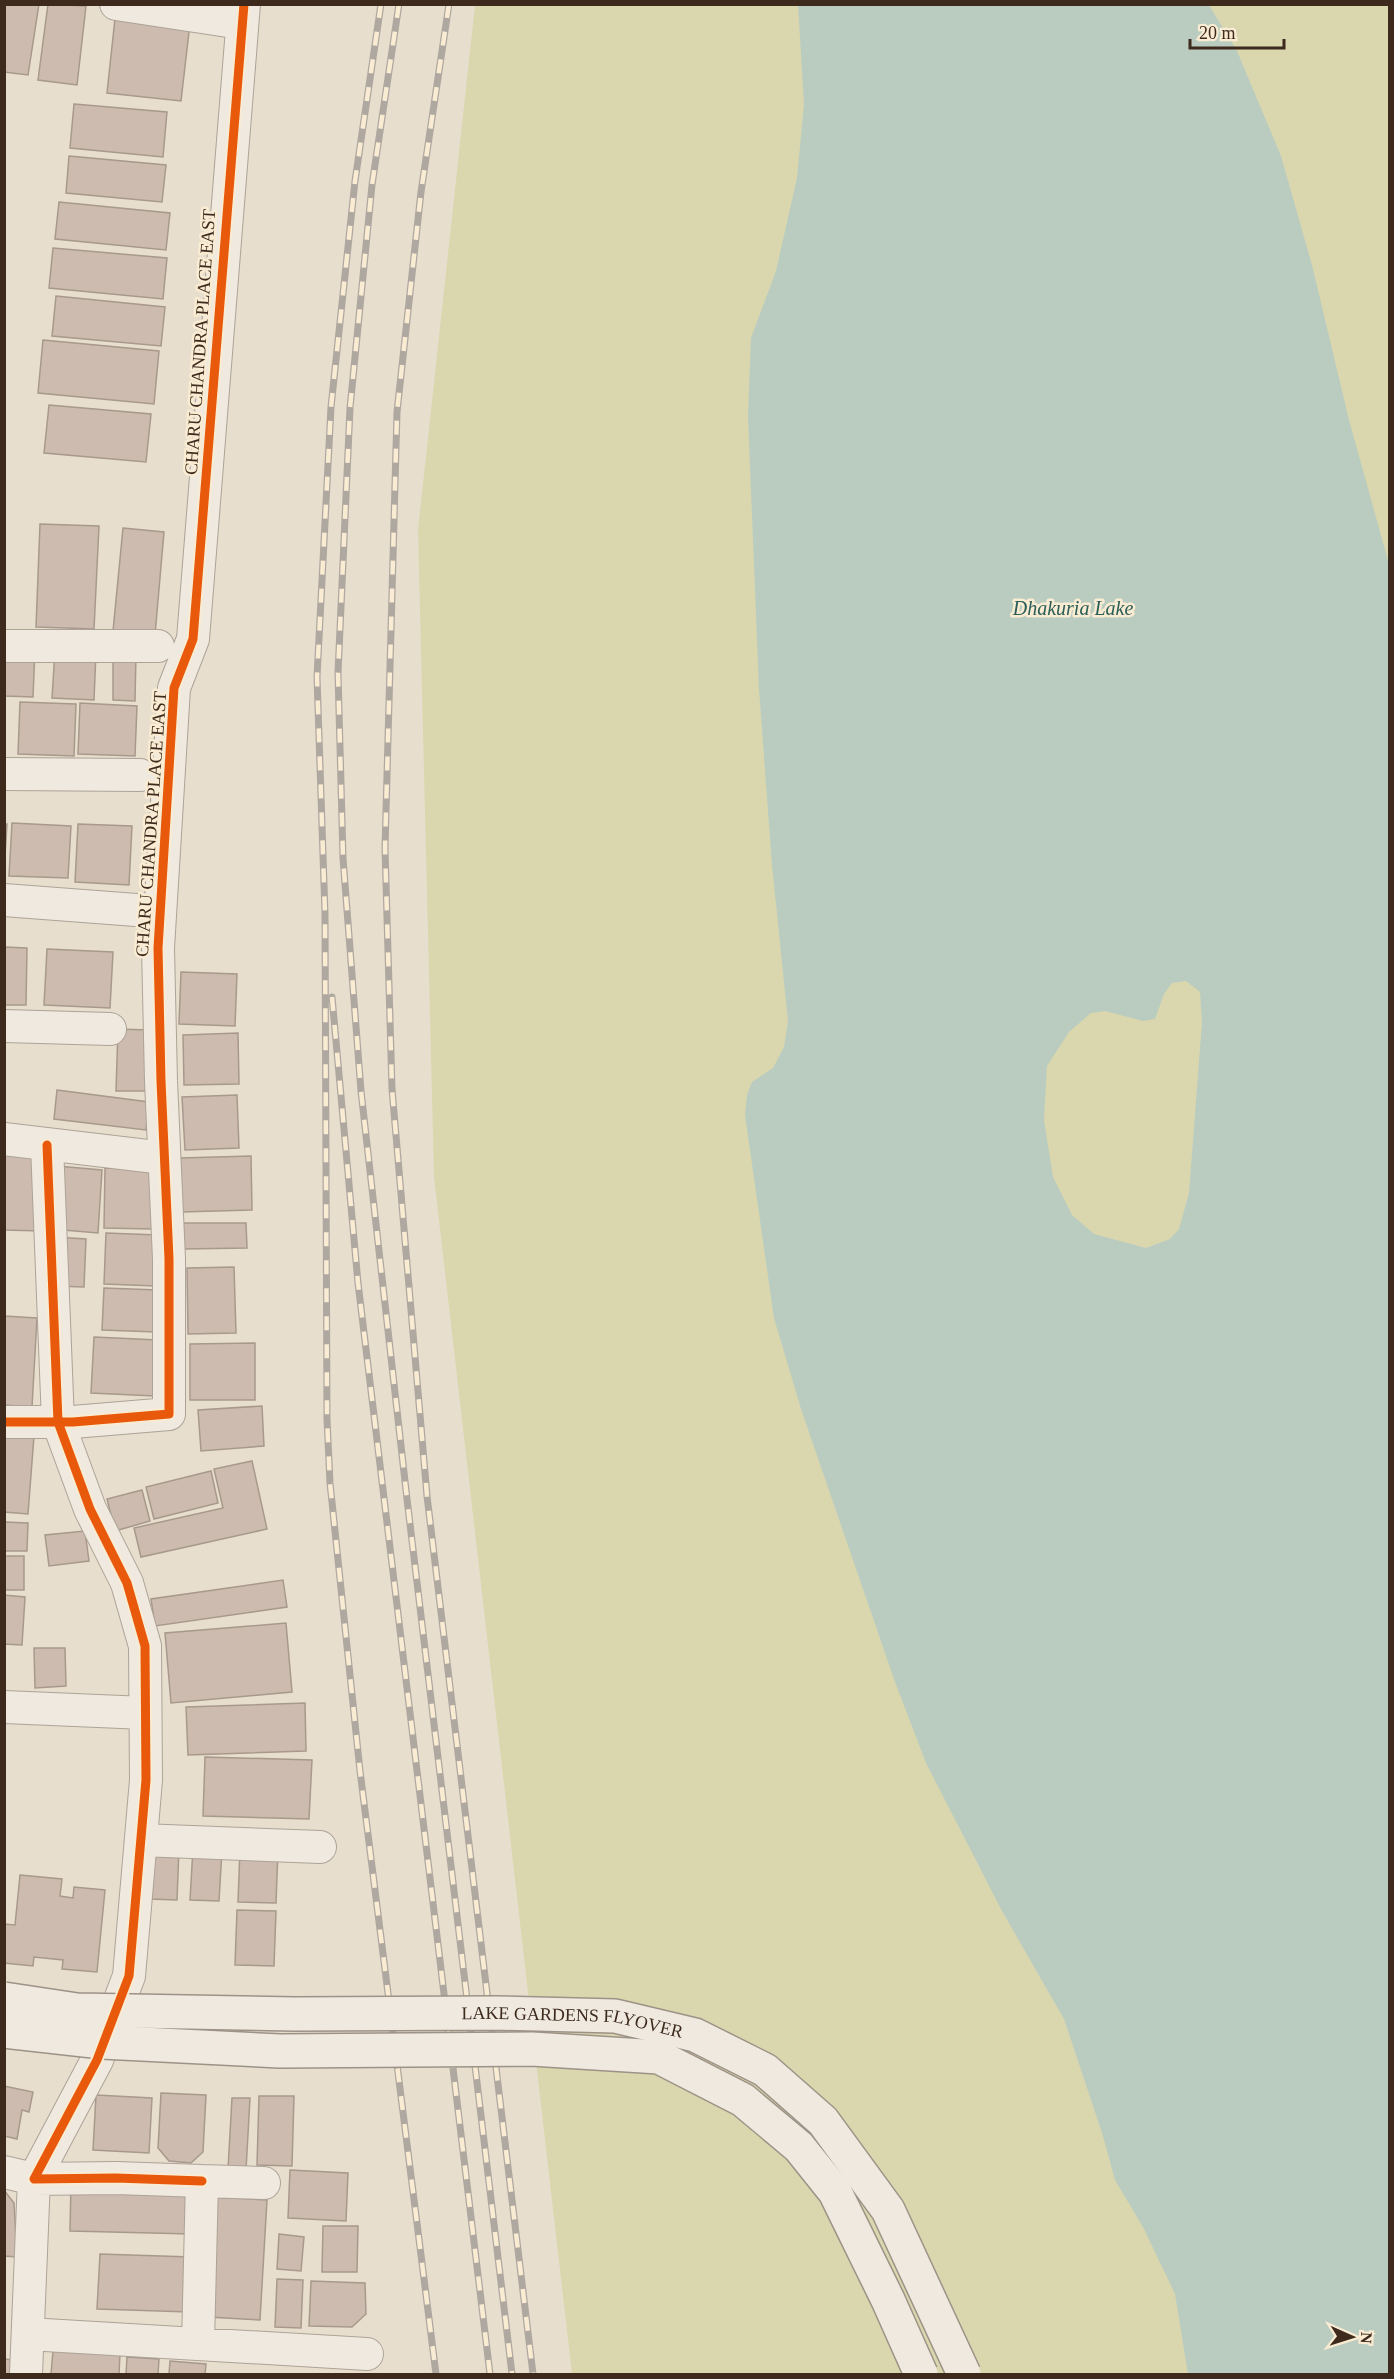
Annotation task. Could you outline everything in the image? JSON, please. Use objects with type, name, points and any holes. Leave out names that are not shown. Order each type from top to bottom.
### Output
[{"type":"main road","name":"LAKE GARDENS FLYOVER","points":[[4,1999],[77,2010],[615,2016],[695,2035],[765,2070],[823,2121],[888,2210],[964,2374]]},
{"type":"main road","name":"LAKE GARDENS FLYOVER","points":[[4,2031],[102,2042],[280,2051],[532,2049],[659,2057],[743,2100],[799,2147],[835,2192],[921,2374]]},
{"type":"street","points":[[116,4],[243,14]]},
{"type":"street","name":"CHARU CHANDRA PLACE EAST","points":[[4,1422],[58,1422],[169,1414],[169,1259],[158,948],[174,688],[193,639],[243,14]]},
{"type":"street","points":[[4,646],[158,646]]},
{"type":"street","points":[[4,774],[140,775]]},
{"type":"street","points":[[4,900],[136,910]]},
{"type":"street","points":[[4,1026],[110,1029]]},
{"type":"street","points":[[4,1139],[164,1158]]},
{"type":"street","points":[[26,2374],[28,2334],[19,2176],[98,2060],[129,1976],[146,1780],[145,1646],[127,1583],[90,1509],[58,1422],[47,1144]]},
{"type":"street","points":[[4,1707],[145,1713]]},
{"type":"street","points":[[141,1840],[321,1847]]},
{"type":"street","points":[[19,2176],[264,2183]]},
{"type":"street","points":[[198,2344],[202,2181]]},
{"type":"street","points":[[28,2334],[198,2344],[265,2361],[367,2354]]},
{"type":"shaded area","points":[[475,5],[1389,5],[1389,2374],[572,2374],[434,1177],[418,530]]},
{"type":"water","name":"Dhakuria Lake","points":[[798,5],[1209,5],[1237,51],[1281,156],[1312,265],[1349,420],[1389,564],[1389,2374],[1188,2374],[1175,2294],[1144,2229],[1115,2180],[1103,2136],[1064,2019],[1002,1911],[926,1763],[895,1682],[801,1409],[774,1318],[745,1115],[747,1095],[752,1082],[773,1068],[784,1047],[788,1021],[772,865],[759,689],[748,416],[751,338],[776,271],[797,178],[804,104]],"holes":[[[1186,981],[1200,992],[1202,1022],[1189,1193],[1179,1229],[1170,1239],[1146,1248],[1094,1234],[1072,1215],[1053,1177],[1044,1120],[1047,1066],[1069,1032],[1091,1013],[1105,1011],[1143,1021],[1155,1019],[1164,994],[1172,983]]]},
{"type":"building","points":[[4,4],[39,4],[28,75],[4,72]]},
{"type":"building","points":[[48,4],[86,6],[77,85],[38,80]]},
{"type":"building","points":[[116,9],[176,15],[189,32],[181,101],[107,93]]},
{"type":"building","points":[[74,104],[167,112],[163,157],[70,148]]},
{"type":"building","points":[[69,156],[166,165],[162,202],[66,193]]},
{"type":"building","points":[[59,202],[170,213],[166,250],[55,239]]},
{"type":"building","points":[[53,248],[167,258],[163,299],[49,288]]},
{"type":"building","points":[[56,296],[165,307],[161,346],[52,336]]},
{"type":"building","points":[[43,340],[159,351],[154,404],[38,393]]},
{"type":"building","points":[[49,405],[151,414],[146,462],[44,453]]},
{"type":"building","points":[[40,524],[99,526],[94,629],[36,627]]},
{"type":"building","points":[[123,528],[164,532],[155,635],[113,631]]},
{"type":"building","points":[[4,647],[35,649],[33,697],[4,696]]},
{"type":"building","points":[[55,650],[96,652],[94,700],[52,698]]},
{"type":"building","points":[[113,652],[136,653],[135,701],[113,700]]},
{"type":"building","points":[[20,702],[76,704],[74,756],[18,754]]},
{"type":"building","points":[[80,703],[137,706],[135,756],[78,754]]},
{"type":"building","points":[[12,823],[71,826],[68,878],[9,876]]},
{"type":"building","points":[[4,824],[7,824],[4,873]]},
{"type":"building","points":[[78,824],[132,826],[129,885],[75,882]]},
{"type":"building","points":[[4,947],[27,948],[26,1005],[4,1005]]},
{"type":"building","points":[[47,949],[113,952],[110,1008],[44,1005]]},
{"type":"building","points":[[181,972],[237,974],[235,1026],[179,1024]]},
{"type":"building","points":[[118,1029],[149,1030],[148,1091],[116,1091]]},
{"type":"building","points":[[238,1033],[239,1084],[184,1085],[183,1035]]},
{"type":"building","points":[[57,1090],[149,1102],[146,1130],[54,1119]]},
{"type":"building","points":[[237,1095],[239,1148],[185,1150],[182,1097]]},
{"type":"building","points":[[4,1149],[45,1150],[42,1231],[4,1230]]},
{"type":"building","points":[[251,1156],[252,1210],[181,1212],[180,1158]]},
{"type":"building","points":[[57,1166],[102,1170],[98,1233],[52,1229]]},
{"type":"building","points":[[105,1168],[154,1169],[152,1229],[104,1228]]},
{"type":"building","points":[[183,1223],[246,1223],[247,1248],[183,1249]]},
{"type":"building","points":[[106,1233],[158,1235],[156,1286],[104,1284]]},
{"type":"building","points":[[55,1237],[86,1239],[84,1287],[53,1286]]},
{"type":"building","points":[[234,1267],[236,1333],[188,1334],[187,1268]]},
{"type":"building","points":[[104,1288],[158,1290],[156,1332],[102,1330]]},
{"type":"building","points":[[4,1316],[37,1318],[32,1407],[4,1405]]},
{"type":"building","points":[[94,1337],[158,1340],[154,1396],[91,1393]]},
{"type":"building","points":[[255,1343],[255,1400],[190,1400],[190,1344]]},
{"type":"building","points":[[262,1406],[264,1446],[201,1451],[198,1410]]},
{"type":"building","points":[[4,1434],[34,1436],[28,1514],[4,1512]]},
{"type":"building","points":[[252,1461],[267,1529],[141,1557],[134,1528],[223,1508],[214,1469]]},
{"type":"building","points":[[211,1471],[218,1503],[154,1519],[146,1487]]},
{"type":"building","points":[[142,1490],[150,1521],[115,1531],[107,1499]]},
{"type":"building","points":[[4,1522],[28,1523],[27,1551],[4,1551]]},
{"type":"building","points":[[85,1531],[89,1561],[49,1566],[45,1535]]},
{"type":"building","points":[[4,1556],[24,1556],[24,1590],[4,1590]]},
{"type":"building","points":[[283,1580],[287,1607],[155,1626],[151,1599]]},
{"type":"building","points":[[4,1595],[25,1597],[22,1645],[4,1644]]},
{"type":"building","points":[[286,1623],[292,1692],[171,1703],[165,1633]]},
{"type":"building","points":[[34,1648],[65,1648],[66,1686],[35,1688]]},
{"type":"building","points":[[305,1703],[306,1751],[188,1755],[186,1707]]},
{"type":"building","points":[[205,1757],[312,1760],[309,1819],[203,1816]]},
{"type":"building","points":[[152,1847],[179,1849],[177,1900],[150,1899]]},
{"type":"building","points":[[193,1848],[222,1850],[219,1901],[190,1900]]},
{"type":"building","points":[[240,1849],[278,1850],[276,1903],[238,1902]]},
{"type":"building","points":[[20,1875],[62,1879],[60,1896],[73,1898],[74,1887],[105,1890],[97,1972],[62,1969],[63,1960],[34,1957],[33,1966],[4,1963],[4,1924],[15,1925]]},
{"type":"building","points":[[237,1910],[276,1911],[274,1966],[235,1965]]},
{"type":"building","points":[[4,2086],[33,2092],[29,2112],[22,2110],[17,2139],[4,2136]]},
{"type":"building","points":[[161,2093],[206,2095],[203,2152],[191,2163],[169,2161],[158,2148]]},
{"type":"building","points":[[96,2095],[152,2098],[149,2153],[93,2150]]},
{"type":"building","points":[[259,2096],[294,2096],[292,2166],[257,2165]]},
{"type":"building","points":[[232,2098],[250,2098],[246,2170],[228,2169]]},
{"type":"building","points":[[290,2170],[348,2173],[346,2221],[288,2218]]},
{"type":"building","points":[[71,2182],[193,2185],[191,2234],[70,2231]]},
{"type":"building","points":[[4,2190],[14,2203],[17,2257],[4,2256]]},
{"type":"building","points":[[215,2197],[267,2200],[260,2320],[208,2317]]},
{"type":"building","points":[[323,2226],[358,2226],[357,2272],[322,2272]]},
{"type":"building","points":[[279,2234],[304,2237],[301,2271],[277,2269]]},
{"type":"building","points":[[100,2254],[191,2257],[189,2312],[97,2309]]},
{"type":"building","points":[[277,2279],[303,2280],[301,2328],[275,2327]]},
{"type":"building","points":[[311,2281],[365,2283],[366,2314],[352,2327],[309,2326]]},
{"type":"building","points":[[53,2351],[120,2354],[119,2374],[51,2374]]},
{"type":"building","points":[[127,2357],[159,2359],[158,2374],[126,2374]]},
{"type":"building","points":[[4,2359],[14,2360],[12,2374],[4,2374]]},
{"type":"building","points":[[170,2361],[206,2364],[205,2374],[169,2374]]},
{"type":"railway","points":[[381,4],[355,181],[331,407],[317,677],[325,914],[327,1419],[330,1483],[360,1771],[436,2374]]},
{"type":"railway","points":[[399,4],[372,185],[350,408],[338,673],[343,858],[361,1091],[407,1499],[512,2374]]},
{"type":"railway","points":[[449,4],[421,192],[397,412],[385,848],[392,1089],[427,1496],[533,2374]]},
{"type":"railway","points":[[332,997],[358,1283],[490,2374]]},
{"type":"cycle path","points":[[4,1422],[73,1422],[169,1414],[169,1259],[158,948],[174,688],[193,639],[244,4]]},
{"type":"cycle path","points":[[47,1145],[58,1422],[90,1509],[127,1583],[145,1646],[146,1780],[129,1976],[97,2060],[34,2179],[116,2178],[202,2181]]}]
